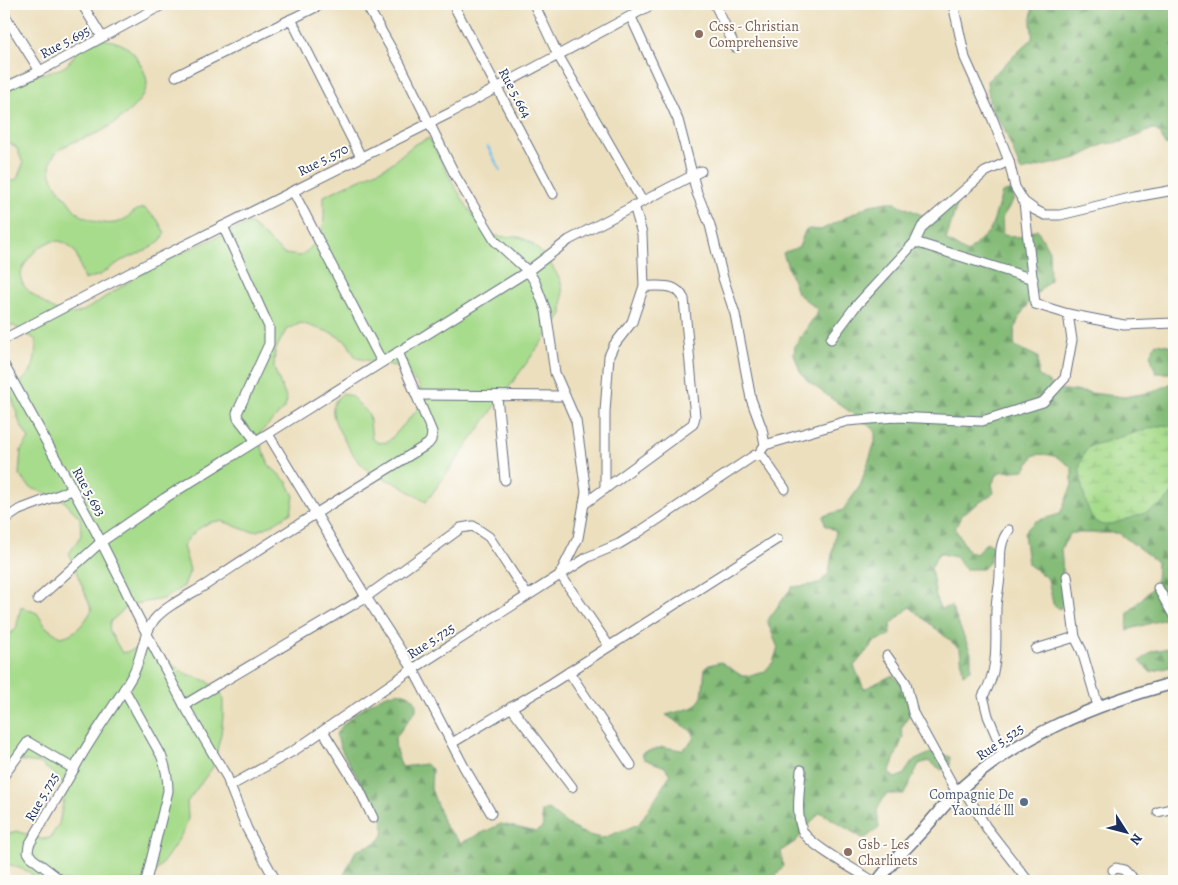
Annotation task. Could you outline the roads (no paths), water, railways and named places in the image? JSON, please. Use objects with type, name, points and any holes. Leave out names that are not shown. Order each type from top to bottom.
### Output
[{"type":"street","points":[[82,4],[102,37]]},
{"type":"street","points":[[176,76],[322,4]]},
{"type":"street","points":[[366,4],[400,64],[456,177],[495,241],[528,272],[535,282],[546,311],[555,373],[576,421],[586,492],[578,538],[560,574],[609,646]]},
{"type":"street","name":"Rue 5.664","points":[[453,4],[553,194]]},
{"type":"street","points":[[534,4],[558,55],[638,203],[642,234],[644,286],[632,322],[614,345],[609,356],[605,412],[605,489]]},
{"type":"street","name":"Rue 5.570","points":[[4,339],[360,156],[429,123],[653,4]]},
{"type":"street","points":[[714,4],[736,47]]},
{"type":"street","points":[[953,4],[965,58],[1009,161],[1015,188],[1024,202],[1045,215],[1060,216],[1135,196],[1174,190]]},
{"type":"street","name":"Rue 5.695","points":[[4,88],[40,71],[159,5]]},
{"type":"street","points":[[4,14],[40,71]]},
{"type":"street","points":[[630,17],[678,120],[696,173],[697,193],[710,225],[723,278],[735,314],[751,399],[762,429],[765,445]]},
{"type":"street","points":[[291,19],[360,156]]},
{"type":"street","points":[[831,339],[856,307],[915,242],[922,227],[985,172],[1009,161]]},
{"type":"street","points":[[38,599],[100,542],[165,498],[528,272],[569,240],[696,173]]},
{"type":"street","points":[[293,191],[382,362]]},
{"type":"street","points":[[1024,202],[1035,304],[1068,314],[1124,325],[1174,323]]},
{"type":"street","points":[[223,226],[269,326],[269,344],[237,414],[256,441]]},
{"type":"street","points":[[915,242],[1033,279]]},
{"type":"street","points":[[584,504],[693,424],[695,417],[684,299],[680,290],[675,287],[644,286]]},
{"type":"street","points":[[785,489],[763,457],[758,455],[765,445],[847,421],[896,416],[982,421],[1043,402],[1065,378],[1072,340],[1068,314]]},
{"type":"street","name":"Rue 5.725","points":[[62,881],[32,858],[28,852],[30,845],[96,730],[110,712],[133,675],[153,621],[163,611],[428,444],[431,440],[432,432],[398,352]]},
{"type":"street","name":"Rue 5.693","points":[[4,365],[125,588],[147,634]]},
{"type":"street","points":[[416,395],[564,396]]},
{"type":"street","points":[[497,396],[505,480]]},
{"type":"street","points":[[268,434],[366,597],[413,669],[491,813]]},
{"type":"street","name":"Rue 5.725","points":[[230,786],[295,750],[413,669],[560,574],[588,557],[626,540],[755,454],[758,455]]},
{"type":"street","points":[[4,519],[19,510],[72,490]]},
{"type":"street","points":[[184,705],[366,597],[461,528],[473,526],[488,537],[527,595]]},
{"type":"street","points":[[1004,754],[988,716],[983,696],[990,684],[997,649],[996,608],[1000,575],[1000,548],[1003,537],[1009,530]]},
{"type":"street","points":[[578,538],[588,557]]},
{"type":"street","points":[[452,743],[569,672],[777,539]]},
{"type":"street","points":[[1067,576],[1075,637],[1082,651],[1098,706]]},
{"type":"street","points":[[1158,588],[1174,616]]},
{"type":"street","points":[[147,634],[184,705],[227,777],[247,830],[276,881]]},
{"type":"street","points":[[1036,649],[1075,637]]},
{"type":"street","points":[[887,656],[906,683],[913,713],[960,790],[1028,881]]},
{"type":"street","points":[[569,672],[631,766]]},
{"type":"street","name":"Rue 5.525","points":[[878,881],[960,790],[1004,754],[1020,744],[1098,706],[1174,683]]},
{"type":"street","points":[[124,689],[162,755],[168,778],[168,791],[146,881]]},
{"type":"street","points":[[511,707],[572,787]]},
{"type":"street","points":[[323,731],[359,789],[373,818]]},
{"type":"street","name":"Rue 5.725","points":[[4,775],[28,742],[74,769]]},
{"type":"street","points":[[801,770],[799,800],[803,831],[809,840],[873,881]]},
{"type":"street","points":[[1158,812],[1174,808]]},
{"type":"street","points":[[1113,870],[1116,868],[1124,870],[1135,881]]},
{"type":"waterway","points":[[488,147],[500,170]]},
{"type":"place","name":"Ccss - Christian Comprehensive","points":[[699,34]]},
{"type":"place","name":"Compagnie De Yaoundé lll","points":[[1024,802]]},
{"type":"place","name":"Gsb - Les Charlinets","points":[[848,852]]}]
